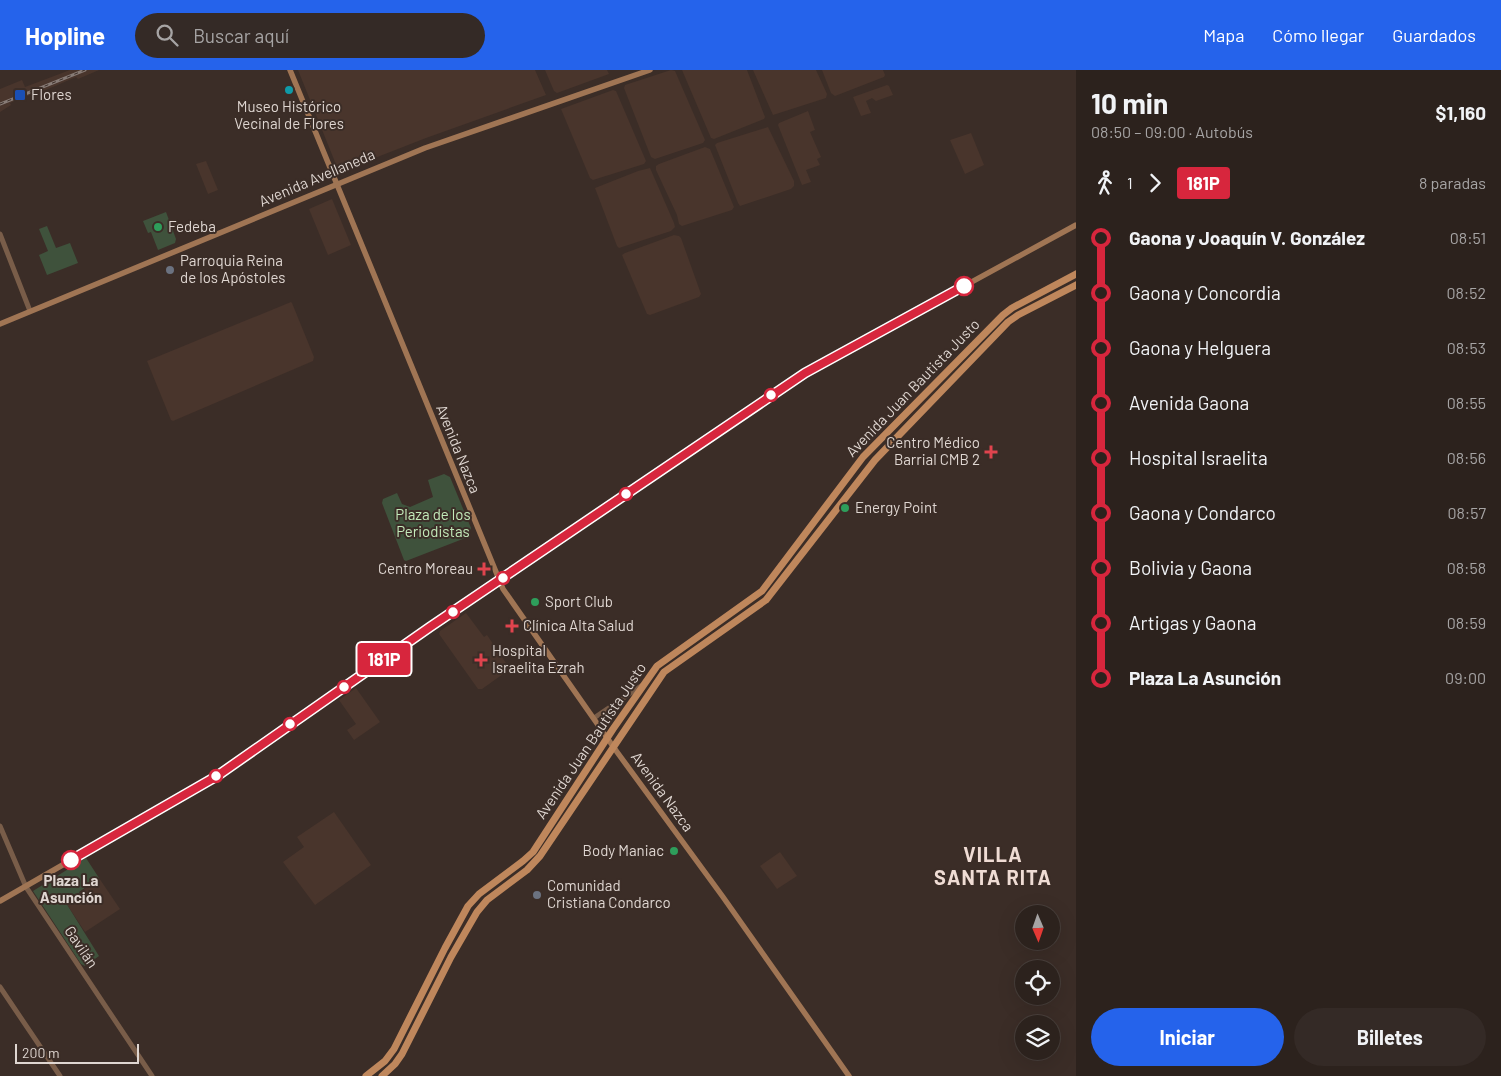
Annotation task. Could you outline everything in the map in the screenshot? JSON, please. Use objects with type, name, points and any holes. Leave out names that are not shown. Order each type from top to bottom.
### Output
[{"type":"main road","name":"Avenida Nazca","points":[[290,70],[504,589],[614,747],[849,1076]]},
{"type":"main road","name":"Avenida Avellaneda","points":[[0,324],[426,148],[561,99],[650,70]]},
{"type":"main road","points":[[0,901],[217,776],[499,580],[805,373],[1076,225]]},
{"type":"main road","name":"Avenida Juan Bautista Justo","points":[[366,1076],[390,1056],[468,906],[479,894],[533,852],[661,662],[762,592],[863,457],[1003,315],[1012,308],[1076,274]]},
{"type":"main road","name":"Avenida Juan Bautista Justo","points":[[382,1076],[396,1064],[402,1054],[476,912],[487,900],[527,870],[540,856],[664,672],[766,600],[871,464],[1002,329],[1018,315],[1076,285]]},
{"type":"street","points":[[0,234],[30,311]]},
{"type":"street","points":[[594,718],[644,685]]},
{"type":"street","name":"Gavilán","points":[[0,826],[26,887],[152,1076]]},
{"type":"street","points":[[0,987],[60,1076]]},
{"type":"shaded area","points":[[70,70],[99,70],[10,103],[11,105],[0,112],[0,89],[22,80],[25,87]]},
{"type":"shaded area","points":[[298,70],[535,70],[546,95],[426,138],[339,172]]},
{"type":"shaded area","points":[[545,70],[607,70],[609,74],[557,93],[554,91]]},
{"type":"shaded area","points":[[671,70],[675,71],[705,140],[703,143],[655,159],[651,157],[624,88],[625,85]]},
{"type":"shaded area","points":[[682,70],[747,70],[765,117],[764,119],[714,139],[711,138]]},
{"type":"shaded area","points":[[753,70],[816,70],[827,94],[826,98],[773,115]]},
{"type":"shaded area","points":[[822,70],[883,70],[885,75],[835,96],[831,93]]},
{"type":"shaded area","points":[[887,85],[893,95],[876,101],[872,98],[866,101],[871,113],[861,116],[853,97]]},
{"type":"shaded area","points":[[613,90],[616,91],[646,161],[644,164],[593,180],[590,178],[561,109]]},
{"type":"shaded area","points":[[808,111],[815,130],[810,132],[821,157],[817,159],[820,165],[806,170],[811,182],[802,185],[778,125]]},
{"type":"shaded area","points":[[768,127],[794,181],[794,186],[791,189],[740,206],[715,145]]},
{"type":"shaded area","points":[[971,133],[984,165],[965,174],[950,140]]},
{"type":"shaded area","points":[[705,147],[710,149],[734,207],[732,210],[682,226],[679,224],[656,166]]},
{"type":"shaded area","points":[[206,161],[218,190],[208,194],[196,164]]},
{"type":"shaded area","points":[[650,168],[675,227],[671,231],[619,248],[595,188]]},
{"type":"shaded area","points":[[332,199],[351,245],[328,255],[309,209]]},
{"type":"shaded area","points":[[674,235],[681,238],[701,294],[699,297],[650,315],[647,314],[622,255]]},
{"type":"shaded area","points":[[291,302],[314,357],[313,361],[173,421],[171,420],[147,361]]},
{"type":"shaded area","name":"Hospital Israelita Ezrah","points":[[466,613],[484,637],[487,635],[510,669],[482,689],[478,689],[439,634],[440,631]]},
{"type":"shaded area","points":[[356,688],[380,722],[354,740],[347,730],[356,724],[339,700]]},
{"type":"shaded area","points":[[334,812],[371,865],[315,905],[283,862],[304,847],[297,837]]},
{"type":"shaded area","points":[[780,852],[797,876],[777,889],[760,866]]},
{"type":"shaded area","points":[[99,878],[120,909],[85,932],[66,903]]},
{"type":"green space","name":"Fedeba","points":[[166,212],[176,239],[175,243],[158,250],[151,232],[148,233],[143,221]]},
{"type":"green space","points":[[47,226],[56,248],[70,243],[78,263],[47,275],[39,255],[48,251],[39,229]]},
{"type":"green space","name":"Plaza de los Periodistas","points":[[444,474],[450,477],[471,528],[468,537],[406,561],[382,503],[383,499],[397,493],[402,504],[410,507],[433,497],[428,480]]},
{"type":"green space","points":[[86,858],[99,878],[66,903],[99,956],[85,966],[81,964],[33,891]]},
{"type":"railway","points":[[0,104],[85,70]]},
{"type":"bus line","name":"181P","points":[[71,860],[217,776],[568,532],[805,373],[964,286]]},
{"type":"place","name":"Museo Histórico Vecinal de Flores","points":[[289,90]]},
{"type":"place","name":"Flores","points":[[20,95]]},
{"type":"place","name":"Fedeba","points":[[158,227]]},
{"type":"place","name":"Parroquia Reina de los Apóstoles","points":[[170,270]]},
{"type":"place","name":"Centro Médico Barrial CMB 2","points":[[991,452]]},
{"type":"place","name":"Energy Point","points":[[845,508]]},
{"type":"place","name":"Centro Moreau","points":[[484,569]]},
{"type":"place","name":"Sport Club","points":[[535,602]]},
{"type":"place","name":"Clínica Alta Salud","points":[[512,626]]},
{"type":"place","name":"Hospital Israelita Ezrah","points":[[481,660]]},
{"type":"place","name":"Body Maniac","points":[[674,851]]},
{"type":"place","name":"Plaza La Asunción","points":[[71,860]]},
{"type":"place","name":"Comunidad Cristiana Condarco","points":[[537,895]]},
{"type":"district","name":"VILLA SANTA RITA","points":[[993,866]]}]
